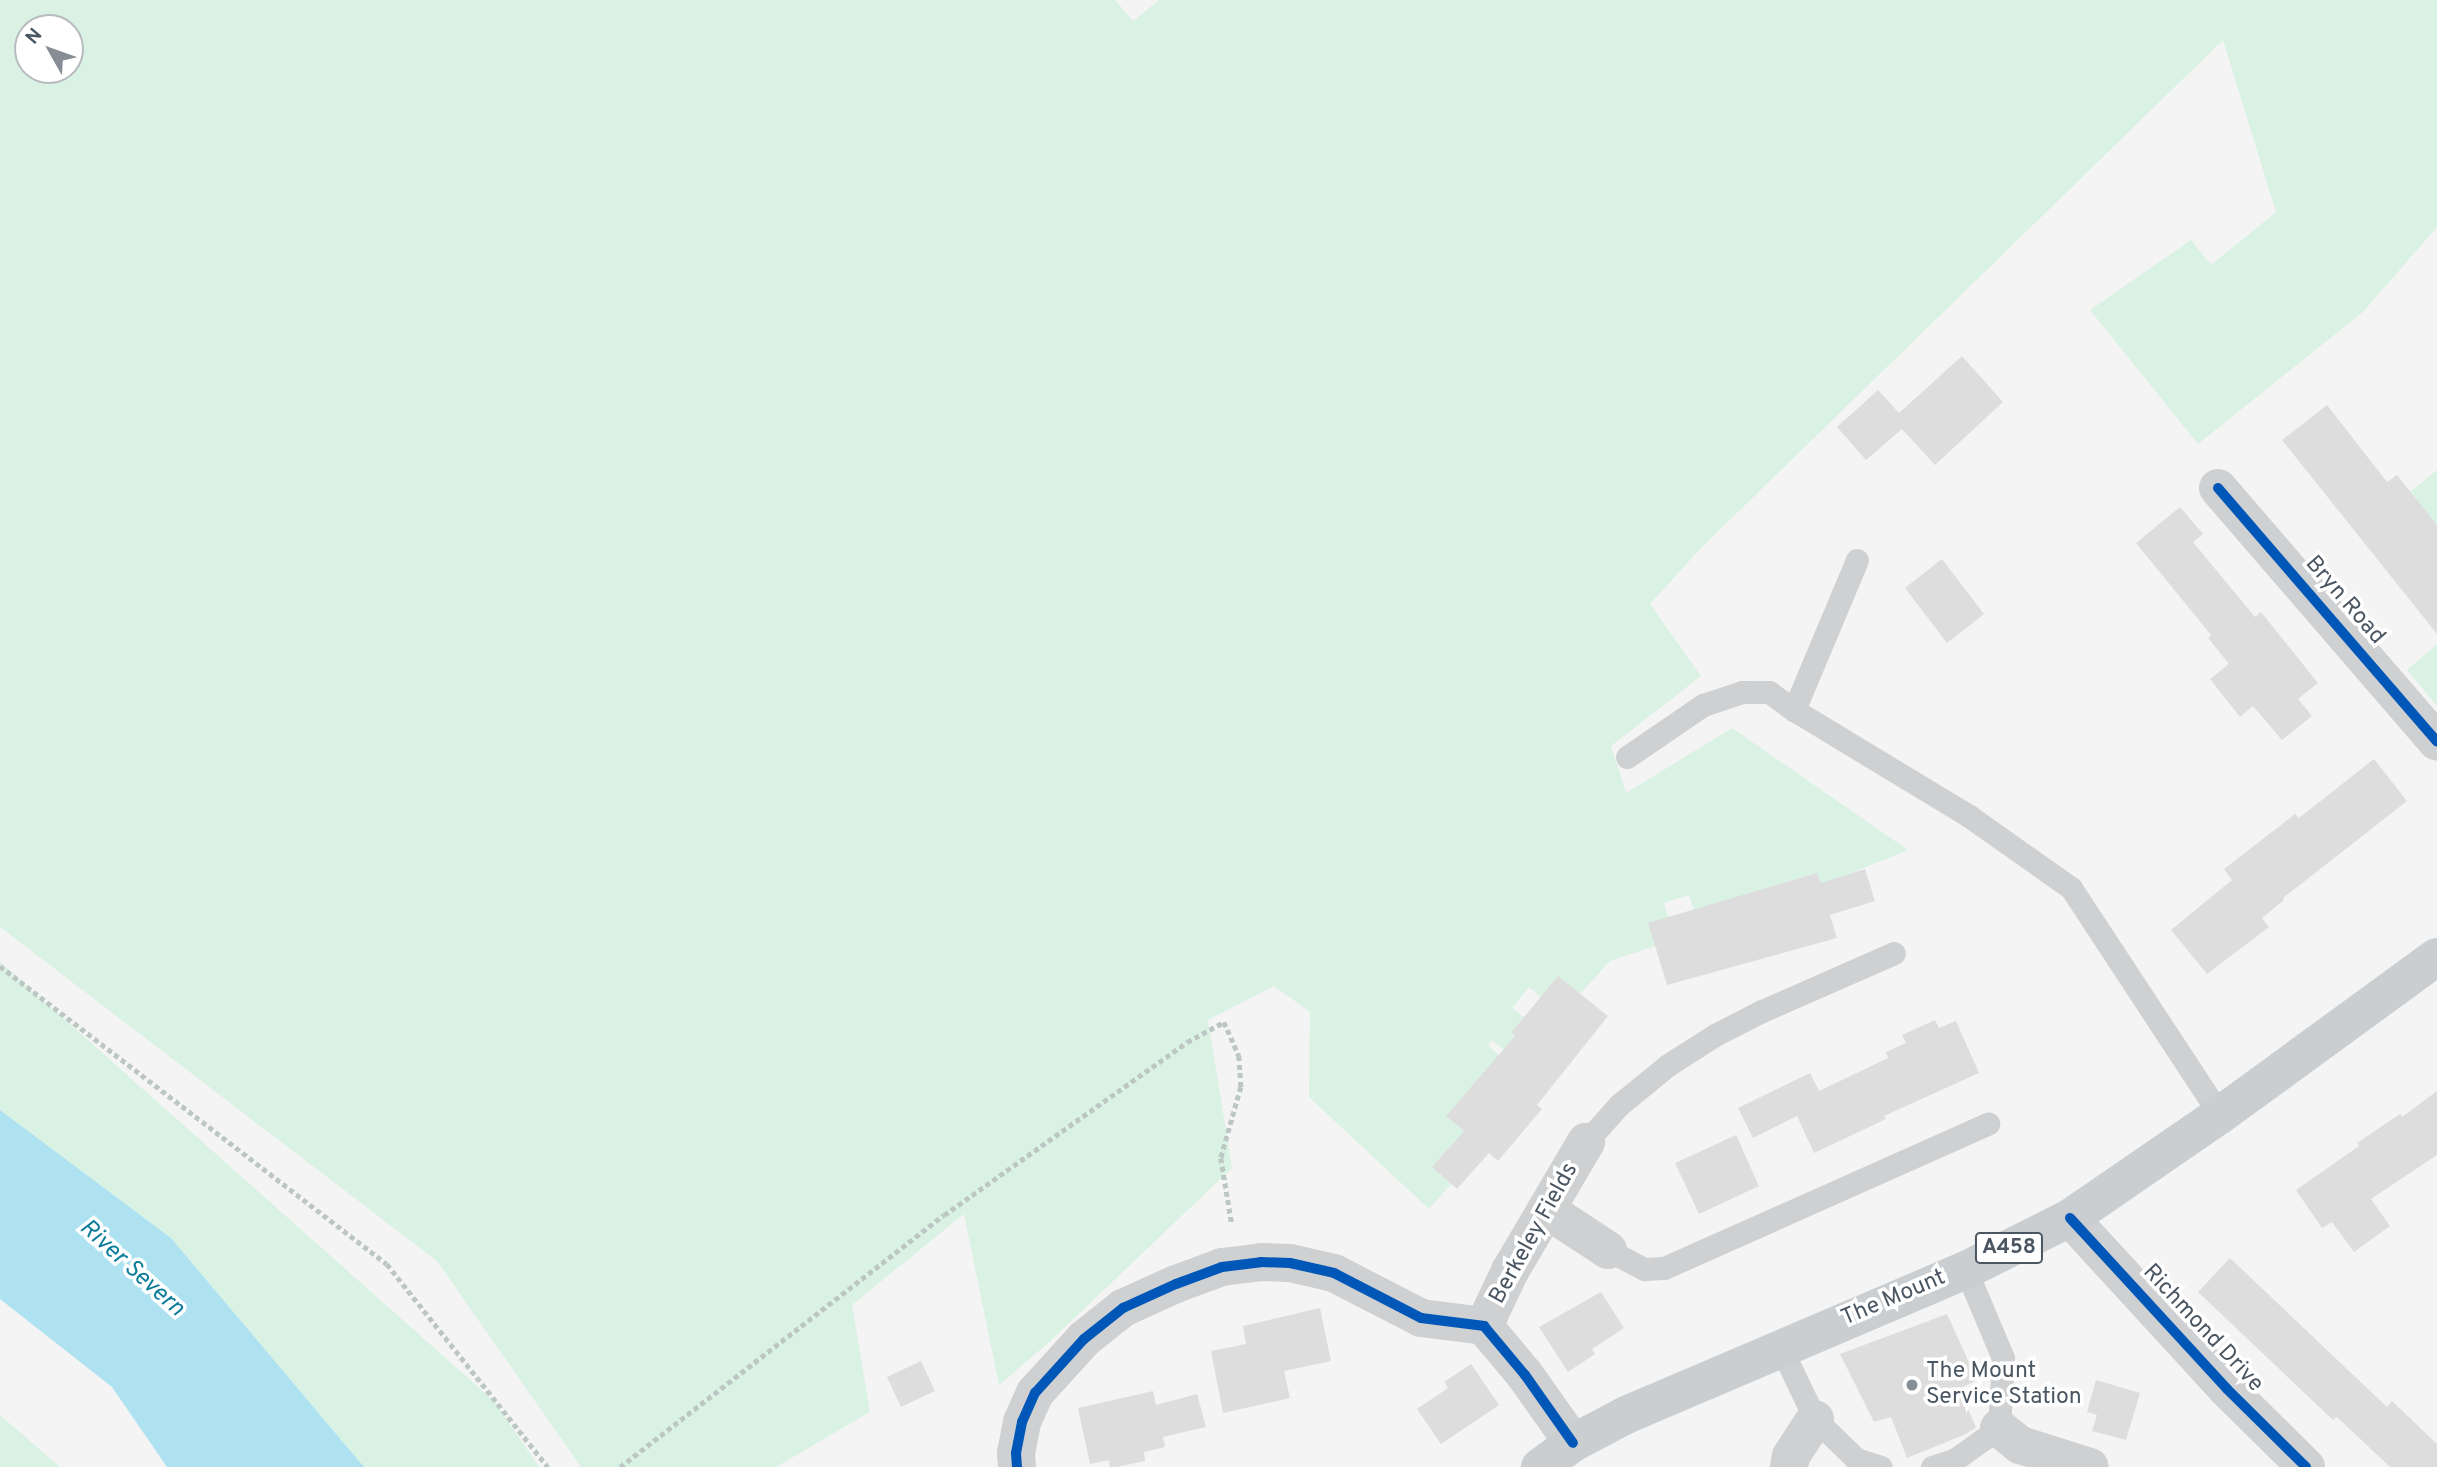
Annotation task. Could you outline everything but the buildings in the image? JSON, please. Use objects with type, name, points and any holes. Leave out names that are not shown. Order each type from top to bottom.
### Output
[{"type":"main road","name":"The Mount","points":[[1540,1467],[1573,1443],[1626,1415],[1966,1269],[2070,1218],[2220,1115],[2437,957]]},
{"type":"street","name":"Bryn Road","points":[[2218,488],[2437,742]]},
{"type":"street","name":"Berkeley Fields","points":[[1484,1326],[1510,1271],[1586,1142]]},
{"type":"street","points":[[1547,1210],[1608,1250]]},
{"type":"street","name":"Richmond Drive","points":[[2070,1218],[2227,1389],[2306,1467]]},
{"type":"street","name":"Berkeley Fields","points":[[1017,1467],[1016,1453],[1022,1422],[1035,1393],[1084,1339],[1123,1308],[1176,1284],[1239,1264],[1290,1263],[1334,1273],[1421,1318],[1484,1326],[1525,1375],[1573,1443]]},
{"type":"street","points":[[1789,1467],[1791,1456],[1815,1419]]},
{"type":"street","points":[[1999,1428],[2020,1445],[2090,1467]]},
{"type":"lane","points":[[1794,710],[1857,560]]},
{"type":"lane","points":[[1627,757],[1703,705],[1742,692],[1769,692],[1794,710],[1969,816],[2071,888],[2220,1115]]},
{"type":"lane","points":[[1586,1142],[1619,1105],[1668,1065],[1714,1035],[1894,953]]},
{"type":"lane","points":[[1608,1250],[1644,1269],[1664,1268],[1988,1124]]},
{"type":"lane","points":[[1931,1467],[1954,1460],[1999,1428],[2003,1358],[1966,1269]]},
{"type":"lane","points":[[1781,1348],[1815,1419],[1856,1459],[1881,1467]]},
{"type":"path","points":[[0,966],[387,1264],[548,1467]]},
{"type":"path","points":[[620,1467],[944,1215],[1187,1042],[1224,1022],[1239,1056],[1241,1087],[1221,1158],[1239,1264]]},
{"type":"green space","points":[[0,0],[1115,0],[1133,21],[1159,0],[2437,0],[2437,227],[2363,312],[2198,444],[2090,310],[2191,240],[2211,265],[2276,212],[2223,40],[1701,548],[1650,604],[1701,676],[1611,746],[1626,793],[1732,728],[1908,850],[1821,885],[1817,873],[1694,910],[1689,895],[1664,903],[1668,917],[1655,946],[1610,961],[1580,994],[1558,976],[1541,997],[1529,987],[1512,1008],[1524,1017],[1511,1034],[1550,1065],[1537,1078],[1492,1040],[1488,1045],[1515,1070],[1447,1117],[1464,1131],[1432,1167],[1451,1184],[1429,1209],[1309,1097],[1310,1012],[1274,986],[1208,1020],[1232,1168],[1046,1345],[999,1385],[964,1214],[852,1305],[870,1412],[776,1467],[581,1467],[437,1261],[0,927]]},
{"type":"green space","points":[[2437,470],[2437,525],[2410,492]]},
{"type":"green space","points":[[2437,644],[2437,706],[2407,670]]},
{"type":"green space","points":[[0,962],[495,1402],[539,1467],[364,1467],[171,1238],[0,1110]]},
{"type":"green space","points":[[0,1415],[60,1467],[0,1467]]},
{"type":"water","name":"River Severn","points":[[0,1110],[171,1238],[364,1467],[167,1467],[112,1387],[0,1299]]},
{"type":"cycle path","points":[[2218,488],[2437,742]]},
{"type":"cycle path","points":[[2070,1218],[2227,1389],[2306,1467]]},
{"type":"cycle path","points":[[1017,1467],[1016,1453],[1022,1422],[1035,1393],[1084,1339],[1123,1308],[1176,1284],[1222,1267],[1261,1262],[1290,1263],[1334,1273],[1421,1318],[1484,1326],[1525,1375],[1573,1443]]},
{"type":"place","name":"The Mount Service Station","points":[[1912,1385]]}]
